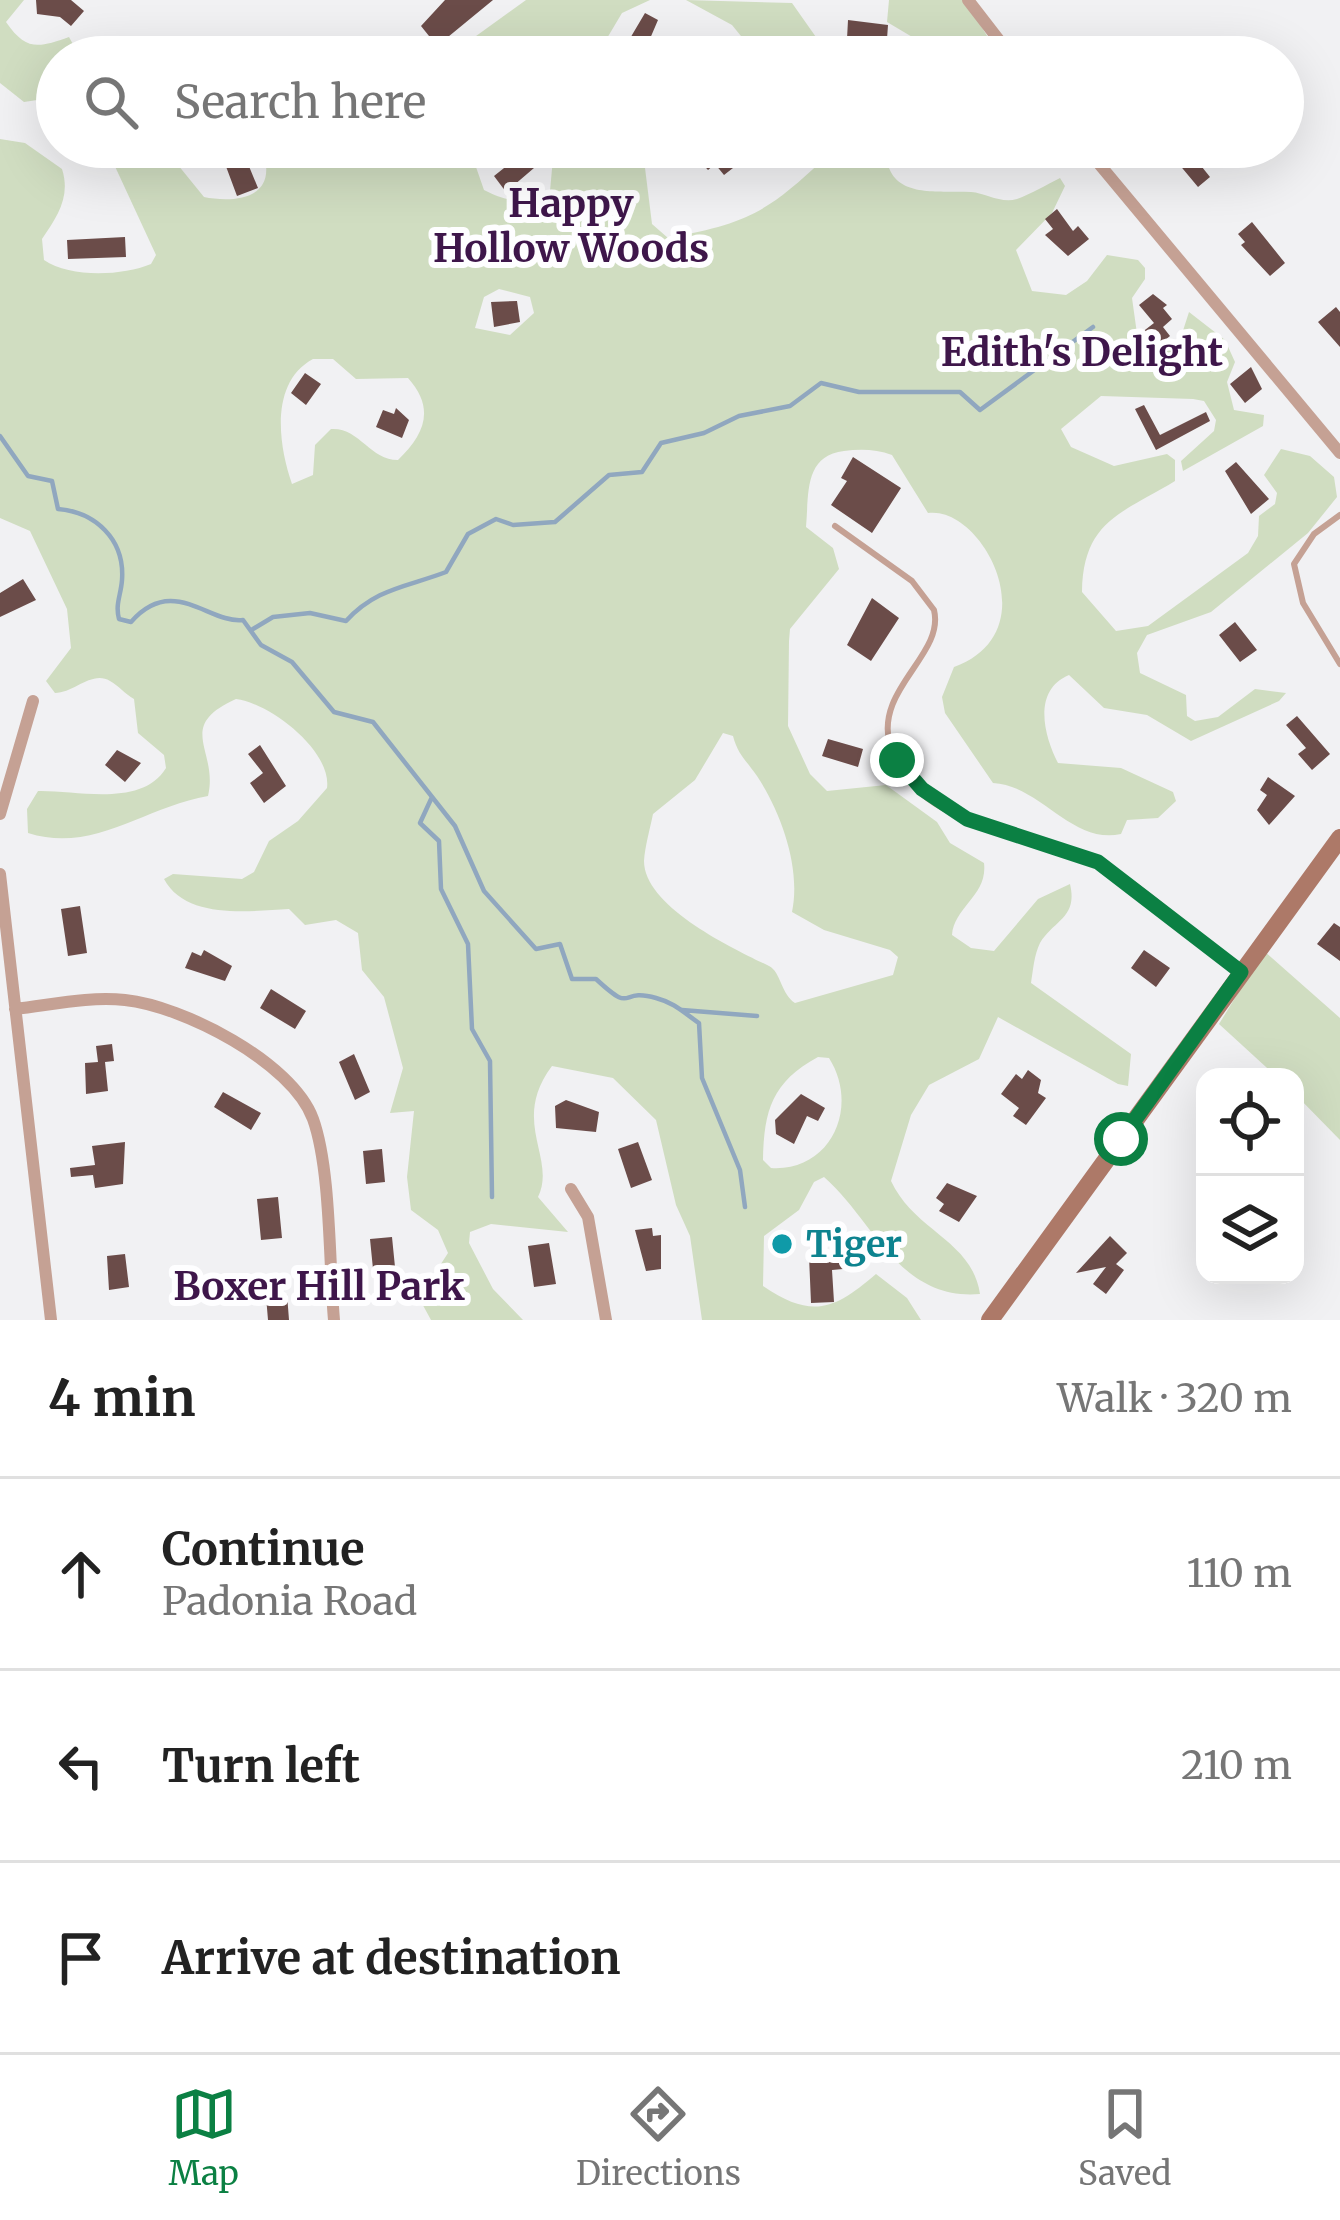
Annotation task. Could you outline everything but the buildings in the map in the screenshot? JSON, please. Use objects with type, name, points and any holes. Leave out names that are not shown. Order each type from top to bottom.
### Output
[{"type":"main road","points":[[990,1320],[1340,838]]},
{"type":"street","points":[[968,0],[996,36]]},
{"type":"street","points":[[1102,168],[1340,454]]},
{"type":"street","points":[[0,814],[33,701]]},
{"type":"street","points":[[0,874],[51,1320]]},
{"type":"street","points":[[15,1009],[95,1000],[144,1003],[192,1019],[295,1086],[318,1142],[334,1320]]},
{"type":"street","points":[[571,1189],[588,1217],[606,1320]]},
{"type":"lane","points":[[1340,515],[1314,533],[1294,564],[1303,603],[1340,664]]},
{"type":"lane","points":[[835,526],[912,581],[937,617],[932,635],[888,713],[890,744],[907,773],[967,819],[1098,862],[1241,972]]},
{"type":"green space","points":[[0,0],[24,0],[6,22],[20,38],[36,44],[36,100],[24,102],[0,83]]},
{"type":"green space","points":[[526,0],[650,0],[622,13],[608,36],[476,36]]},
{"type":"green space","points":[[686,0],[792,3],[815,36],[741,36],[732,25]]},
{"type":"green space","points":[[889,0],[965,0],[987,36],[911,36],[887,22]]},
{"type":"green space","points":[[0,139],[25,143],[36,151],[36,168],[62,169],[64,198],[42,239],[44,260],[68,270],[96,273],[139,268],[151,264],[156,255],[116,168],[180,168],[204,197],[225,199],[255,192],[262,186],[266,168],[476,168],[484,190],[517,200],[550,191],[552,168],[645,168],[652,224],[668,238],[754,213],[814,168],[890,168],[894,177],[915,189],[1011,200],[1060,178],[1065,186],[1052,213],[1016,250],[1032,291],[1066,295],[1087,281],[1107,255],[1138,260],[1145,268],[1145,279],[1132,298],[1139,348],[1158,353],[1179,343],[1189,312],[1225,340],[1235,362],[1227,382],[1234,410],[1264,415],[1263,426],[1183,471],[1181,461],[1214,431],[1216,420],[1204,401],[1101,396],[1061,429],[1071,447],[1114,466],[1167,454],[1175,460],[1175,481],[1123,511],[1098,534],[1084,568],[1082,592],[1116,631],[1148,626],[1248,553],[1258,536],[1259,516],[1275,504],[1277,493],[1264,475],[1281,449],[1310,456],[1334,477],[1337,497],[1308,533],[1211,612],[1147,635],[1137,653],[1140,673],[1186,695],[1187,716],[1195,721],[1218,717],[1255,689],[1286,693],[1279,701],[1191,741],[1147,715],[1104,708],[1069,675],[1050,691],[1045,726],[1058,763],[1121,768],[1173,792],[1176,801],[1158,818],[1127,820],[1121,834],[1103,835],[1071,823],[1026,793],[993,783],[945,713],[942,697],[954,667],[983,650],[998,627],[1002,601],[997,574],[985,549],[949,516],[928,513],[892,455],[844,451],[831,454],[815,468],[806,527],[833,548],[839,569],[790,629],[788,726],[810,774],[827,791],[886,785],[937,822],[950,843],[984,863],[981,884],[958,916],[952,935],[971,948],[994,951],[1038,899],[1070,884],[1068,912],[1040,943],[1031,983],[1131,1054],[1128,1086],[1118,1084],[998,1017],[979,1059],[929,1085],[911,1115],[891,1181],[914,1213],[966,1261],[980,1294],[952,1293],[908,1271],[824,1177],[814,1182],[799,1210],[764,1236],[763,1286],[781,1297],[823,1306],[876,1274],[907,1298],[921,1320],[702,1320],[690,1236],[676,1205],[656,1120],[613,1078],[552,1066],[535,1105],[542,1168],[538,1197],[568,1232],[491,1224],[470,1232],[469,1243],[493,1289],[523,1320],[431,1320],[419,1298],[448,1253],[438,1230],[411,1210],[407,1177],[414,1111],[390,1113],[403,1068],[384,997],[362,970],[358,933],[336,920],[305,925],[289,909],[203,907],[174,892],[164,879],[173,874],[242,879],[254,872],[269,841],[298,821],[327,788],[320,759],[281,719],[236,699],[217,709],[203,730],[208,796],[75,838],[28,833],[27,809],[38,791],[125,793],[155,780],[166,768],[164,755],[138,733],[134,699],[113,683],[96,678],[55,693],[46,681],[71,648],[67,609],[30,531],[0,518]],"holes":[[[499,289],[530,297],[534,313],[510,335],[475,328],[484,297]],[[313,359],[333,359],[356,379],[408,378],[422,400],[423,421],[398,460],[380,455],[349,433],[331,429],[315,445],[313,475],[292,484],[283,451],[281,415],[290,383]],[[723,733],[733,736],[781,824],[794,878],[792,912],[824,930],[890,950],[898,957],[893,975],[795,1003],[773,969],[693,924],[659,894],[644,861],[653,814],[695,780]],[[818,1057],[829,1058],[838,1077],[840,1115],[834,1133],[810,1159],[771,1168],[763,1160],[774,1099],[790,1077]]]},
{"type":"green space","points":[[1264,951],[1340,1018],[1340,1140],[1304,1103],[1304,1068],[1267,1068],[1219,1024]]},
{"type":"waterway","points":[[253,629],[273,617],[310,613],[346,621],[381,595],[446,572],[468,534],[496,519],[513,525],[555,522],[609,475],[642,472],[661,443],[704,433],[739,416],[790,406],[821,383],[859,392],[960,392],[980,410],[1093,327]]},
{"type":"waterway","points":[[0,436],[28,476],[52,481],[58,509],[95,522],[113,540],[122,565],[119,619],[131,622],[146,608],[176,601],[243,620],[261,645],[292,662],[334,712],[373,722],[455,826],[484,891],[536,949],[560,944],[572,979],[596,979],[622,998],[663,1000],[699,1023],[702,1078],[740,1170],[745,1207]]},
{"type":"waterway","points":[[432,797],[420,823],[439,841],[441,889],[468,944],[472,1029],[490,1061],[492,1197]]},
{"type":"waterway","points":[[682,1010],[757,1016]]},
{"type":"place","name":"Tiger","points":[[782,1244]]},
{"type":"district","name":"Happy Hollow Woods","points":[[571,226]]},
{"type":"district","name":"Edith's Delight","points":[[1082,352]]},
{"type":"district","name":"Boxer Hill Park","points":[[319,1286]]},
{"type":"route","points":[[897,760],[922,789],[967,819],[995,832],[1098,862],[1241,972],[1121,1139]]}]
